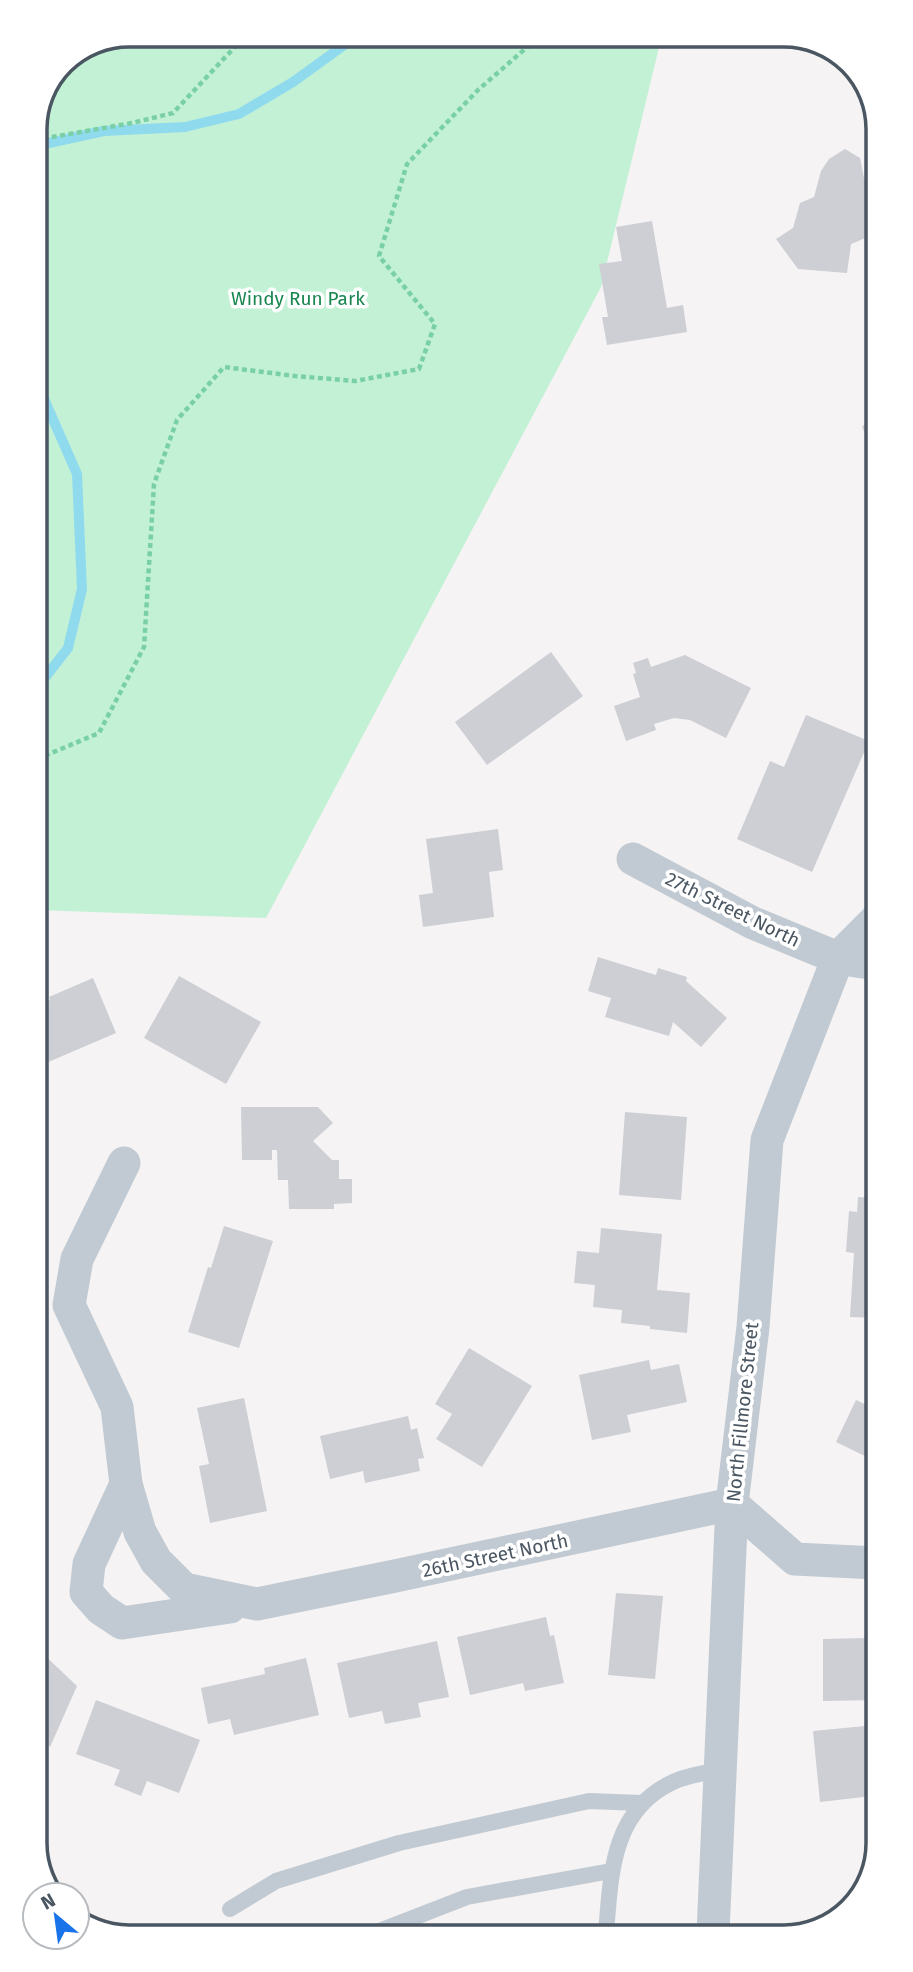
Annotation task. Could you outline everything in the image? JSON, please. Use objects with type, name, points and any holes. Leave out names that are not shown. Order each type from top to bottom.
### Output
[{"type":"street","name":"27th Street North","points":[[633,859],[753,923],[838,958],[866,963]]},
{"type":"street","name":"North Fillmore Street","points":[[713,1925],[732,1504],[753,1327],[767,1140],[838,958],[866,930]]},
{"type":"street","name":"26th Street North","points":[[124,1163],[77,1259],[69,1305],[117,1407],[126,1483],[140,1532],[156,1561],[184,1589],[257,1604]]},
{"type":"street","name":"26th Street North","points":[[126,1483],[89,1564],[86,1592],[101,1609],[122,1623],[257,1604],[732,1504]]},
{"type":"street","points":[[732,1504],[795,1559],[866,1562]]},
{"type":"lane","points":[[607,1925],[611,1871],[623,1830],[641,1803],[673,1782],[720,1770]]},
{"type":"lane","points":[[230,1909],[275,1881],[399,1843],[589,1801],[641,1803]]},
{"type":"lane","points":[[395,1925],[467,1897],[611,1871]]},
{"type":"path","points":[[47,139],[173,113],[235,47]]},
{"type":"path","points":[[47,755],[99,733],[144,647],[154,484],[177,420],[224,367],[355,381],[419,369],[435,324],[379,256],[407,164],[478,90],[527,47]]},
{"type":"green space","name":"Windy Run Park","points":[[129,47],[659,47],[601,287],[266,918],[47,910],[47,124],[56,93],[64,79],[88,58],[98,53]]},
{"type":"building","points":[[845,149],[860,158],[866,188],[866,238],[851,244],[847,273],[798,269],[776,239],[793,228],[800,203],[814,197],[821,171],[829,159]]},
{"type":"building","points":[[652,221],[667,308],[683,305],[687,332],[607,345],[602,317],[608,317],[599,264],[622,261],[616,227]]},
{"type":"building","points":[[551,652],[583,696],[487,765],[455,722]]},
{"type":"building","points":[[685,655],[751,688],[726,738],[690,720],[674,718],[654,724],[656,730],[626,741],[614,706],[640,697],[633,674],[636,673],[633,663],[648,658],[651,667]]},
{"type":"building","points":[[806,715],[866,740],[866,748],[812,872],[737,839],[770,761],[784,767]]},
{"type":"building","points":[[498,829],[503,870],[489,872],[494,917],[423,927],[419,895],[433,893],[426,839]]},
{"type":"building","points":[[598,957],[656,975],[658,968],[687,977],[686,981],[727,1018],[701,1047],[673,1022],[669,1036],[605,1017],[611,998],[588,991]]},
{"type":"building","points":[[179,976],[261,1022],[226,1084],[144,1038]]},
{"type":"building","points":[[93,978],[116,1033],[47,1063],[49,997]]},
{"type":"building","points":[[241,1107],[318,1107],[333,1123],[313,1141],[332,1160],[339,1160],[339,1179],[352,1179],[352,1203],[334,1204],[334,1209],[289,1209],[288,1180],[278,1180],[277,1150],[272,1150],[272,1160],[242,1160]]},
{"type":"building","points":[[625,1112],[687,1117],[681,1200],[619,1195]]},
{"type":"building","points":[[858,1197],[866,1197],[866,1318],[850,1317],[854,1253],[846,1252],[849,1211],[857,1212]]},
{"type":"building","points":[[224,1226],[273,1241],[239,1348],[188,1332]]},
{"type":"building","points":[[601,1228],[662,1234],[657,1290],[690,1293],[687,1333],[621,1323],[622,1310],[593,1307],[595,1285],[574,1283],[577,1251],[599,1253]]},
{"type":"building","points":[[469,1348],[532,1386],[482,1467],[436,1439],[452,1414],[435,1404]]},
{"type":"building","points":[[649,1360],[651,1370],[679,1364],[687,1402],[627,1415],[631,1432],[592,1440],[579,1375]]},
{"type":"building","points":[[244,1398],[267,1511],[210,1523],[199,1466],[209,1464],[197,1408]]},
{"type":"building","points":[[856,1400],[866,1405],[866,1457],[836,1442]]},
{"type":"building","points":[[408,1416],[411,1430],[417,1428],[424,1458],[418,1459],[420,1471],[365,1483],[363,1471],[330,1479],[320,1436]]},
{"type":"building","points":[[616,1593],[663,1596],[655,1679],[608,1675]]},
{"type":"building","points":[[546,1617],[550,1636],[554,1635],[564,1683],[525,1691],[523,1683],[470,1695],[457,1637]]},
{"type":"building","points":[[866,1638],[866,1700],[823,1701],[823,1639]]},
{"type":"building","points":[[437,1641],[449,1697],[418,1703],[421,1717],[385,1724],[382,1711],[349,1718],[337,1663]]},
{"type":"building","points":[[47,1658],[77,1686],[50,1747],[47,1744]]},
{"type":"building","points":[[306,1658],[319,1715],[234,1735],[230,1719],[208,1724],[201,1688],[265,1674],[264,1668]]},
{"type":"building","points":[[96,1700],[200,1740],[179,1793],[147,1781],[141,1796],[114,1785],[120,1770],[76,1754]]},
{"type":"building","points":[[865,1726],[866,1797],[820,1802],[813,1731]]},
{"type":"waterway","points":[[47,143],[104,131],[185,127],[239,114],[293,82],[341,47]]},
{"type":"waterway","points":[[47,406],[77,474],[82,589],[68,648],[47,675]]}]
